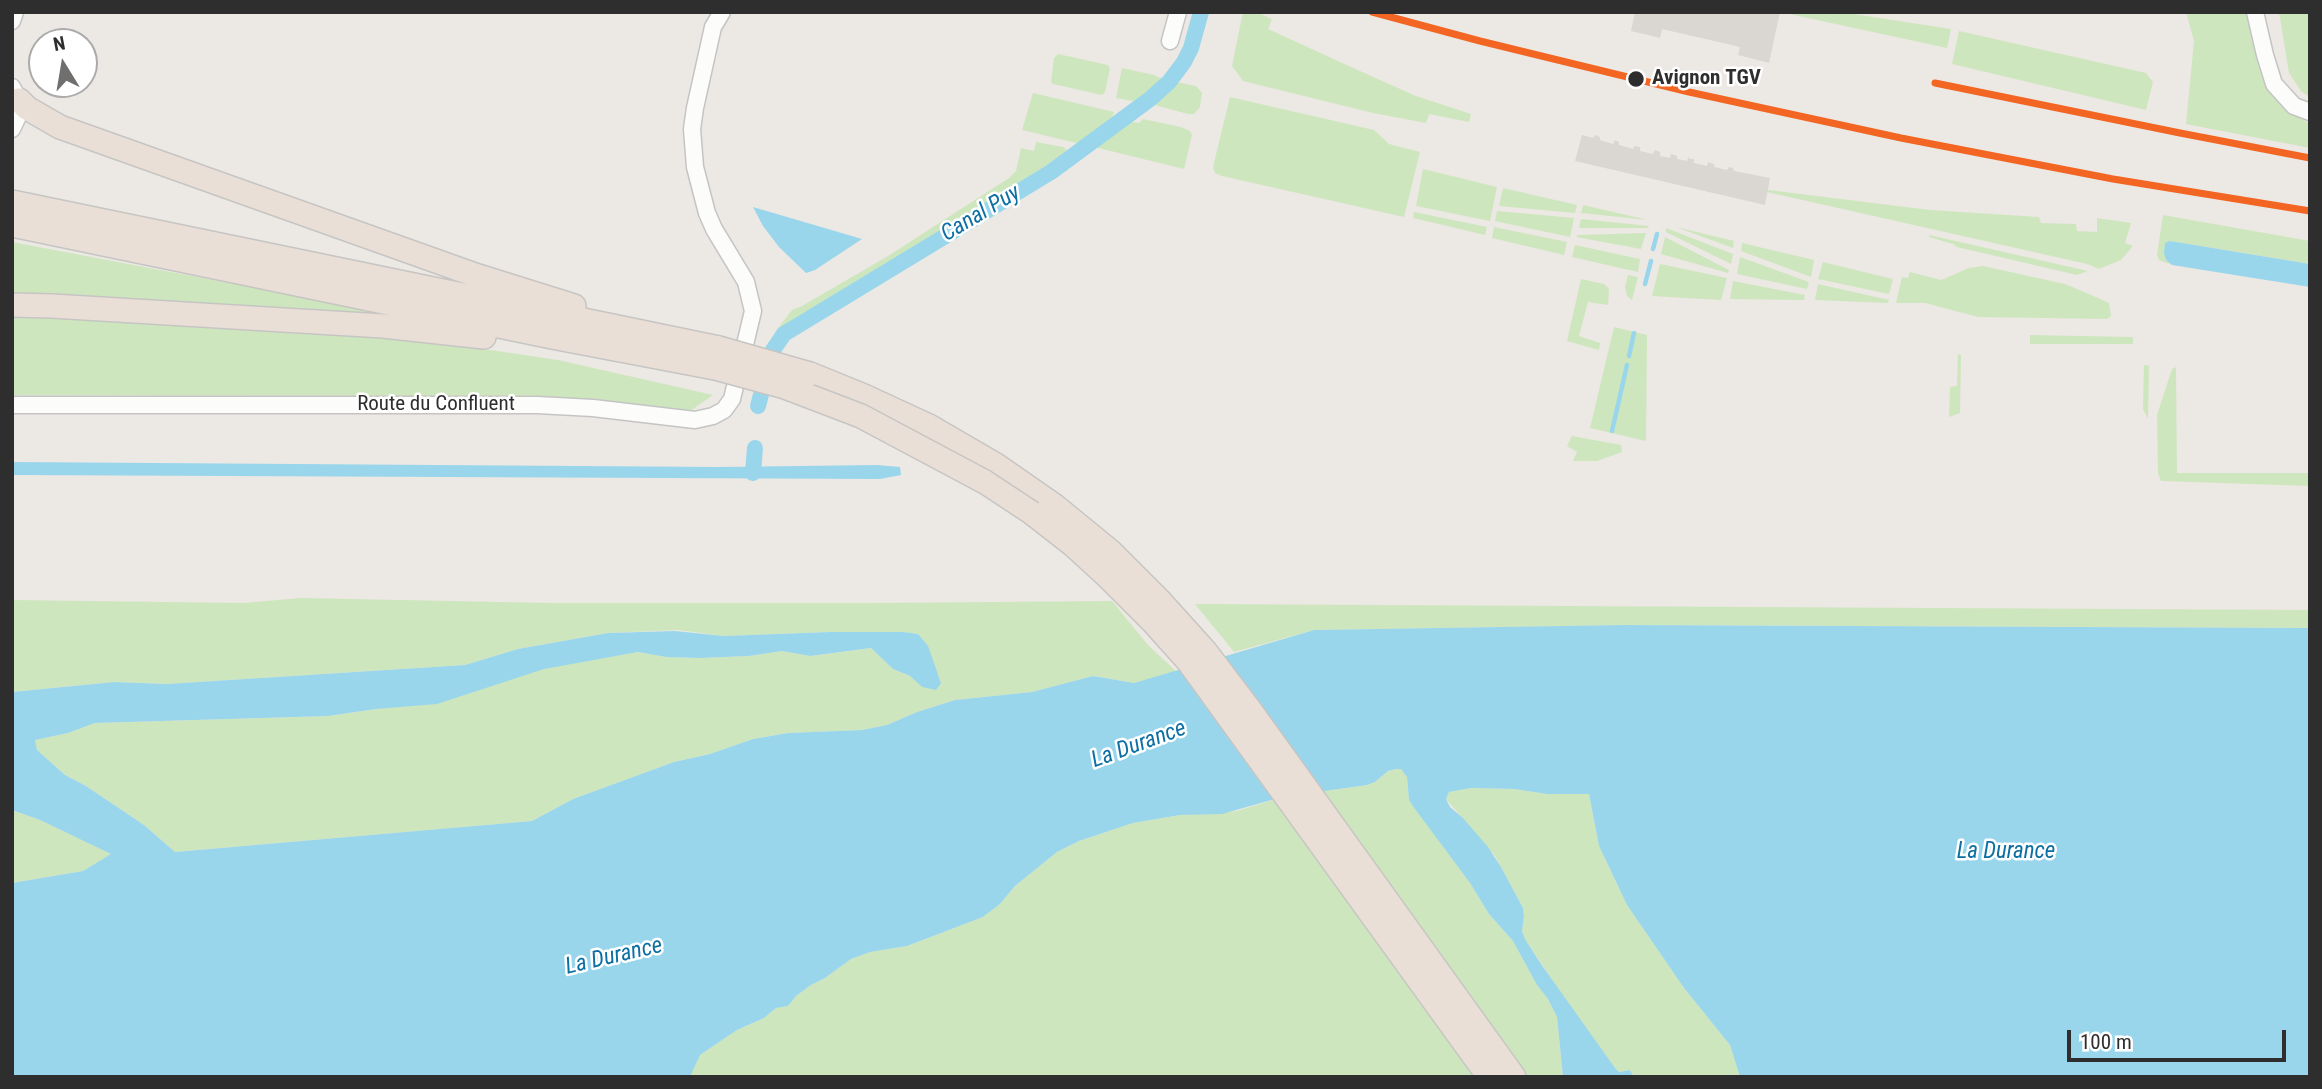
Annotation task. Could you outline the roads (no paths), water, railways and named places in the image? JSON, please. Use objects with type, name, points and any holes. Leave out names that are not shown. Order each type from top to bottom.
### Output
[{"type":"highway","points":[[16,93],[27,108],[60,127],[478,276],[566,303],[717,358],[861,415],[985,482],[1073,545],[1153,622],[1188,661],[1489,1077]]},
{"type":"highway","points":[[12,202],[656,336]]},
{"type":"highway","points":[[12,225],[552,337],[717,358],[810,374],[929,426],[1055,506],[1110,551],[1206,652],[1514,1077]]},
{"type":"highway","points":[[12,305],[383,326],[488,337],[552,337]]},
{"type":"street","points":[[12,21],[15,12]]},
{"type":"street","points":[[713,20],[722,12]]},
{"type":"street","points":[[1170,41],[1178,12]]},
{"type":"street","points":[[2255,12],[2264,55],[2274,84],[2294,106],[2310,112]]},
{"type":"street","name":"Route du Confluent","points":[[12,405],[537,405],[593,408],[695,421],[724,410],[732,399],[753,312],[746,282],[713,229],[699,189],[695,167],[692,129],[713,20]]},
{"type":"street","points":[[12,129],[19,112],[16,93]]},
{"type":"water","points":[[753,207],[862,239],[815,270],[806,273],[779,247]]},
{"type":"water","points":[[2170,241],[2310,264],[2310,287],[2172,265],[2166,260],[2164,253],[2165,243]]},
{"type":"water","points":[[12,462],[719,467],[877,465],[900,467],[901,475],[880,479],[12,475]]},
{"type":"water","name":"La Durance","points":[[1625,625],[2310,628],[2310,1077],[1740,1077],[1730,1045],[1684,988],[1627,905],[1599,846],[1589,794],[1547,794],[1514,789],[1471,788],[1449,792],[1446,799],[1450,807],[1488,847],[1523,908],[1522,931],[1541,964],[1615,1068],[1619,1072],[1630,1070],[1634,1077],[1563,1077],[1557,1017],[1548,999],[1537,985],[1513,941],[1489,914],[1470,883],[1409,800],[1407,777],[1401,769],[1396,769],[1388,771],[1367,785],[1282,797],[1222,814],[1180,815],[1133,823],[1079,841],[1057,852],[1015,886],[1000,904],[983,917],[907,946],[870,952],[851,959],[796,996],[788,1006],[776,1008],[764,1018],[737,1030],[700,1055],[690,1077],[12,1077],[12,883],[83,871],[111,854],[40,820],[12,810],[12,692],[114,682],[167,684],[465,665],[518,649],[608,633],[675,631],[724,636],[830,632],[918,634],[928,646],[941,683],[936,690],[922,687],[910,676],[893,669],[871,648],[810,656],[782,651],[749,656],[699,658],[666,657],[638,652],[544,669],[437,704],[328,716],[95,723],[68,733],[35,740],[37,750],[65,775],[144,825],[175,852],[532,821],[573,799],[674,762],[710,754],[753,739],[788,733],[862,730],[887,725],[955,700],[1032,692],[1093,676],[1134,683],[1314,630]]},
{"type":"waterway","name":"Canal Puy","points":[[758,406],[773,350],[784,334],[1051,172],[1150,99],[1169,82],[1184,62],[1191,48],[1201,12]]},
{"type":"waterway","points":[[1653,249],[1657,234]]},
{"type":"waterway","points":[[1645,284],[1651,261]]},
{"type":"waterway","points":[[1629,356],[1634,333]]},
{"type":"waterway","points":[[1612,431],[1627,365]]},
{"type":"waterway","name":"Canal Puy","points":[[753,473],[755,448]]},
{"type":"place","name":"Avignon TGV","points":[[1636,79]]}]
